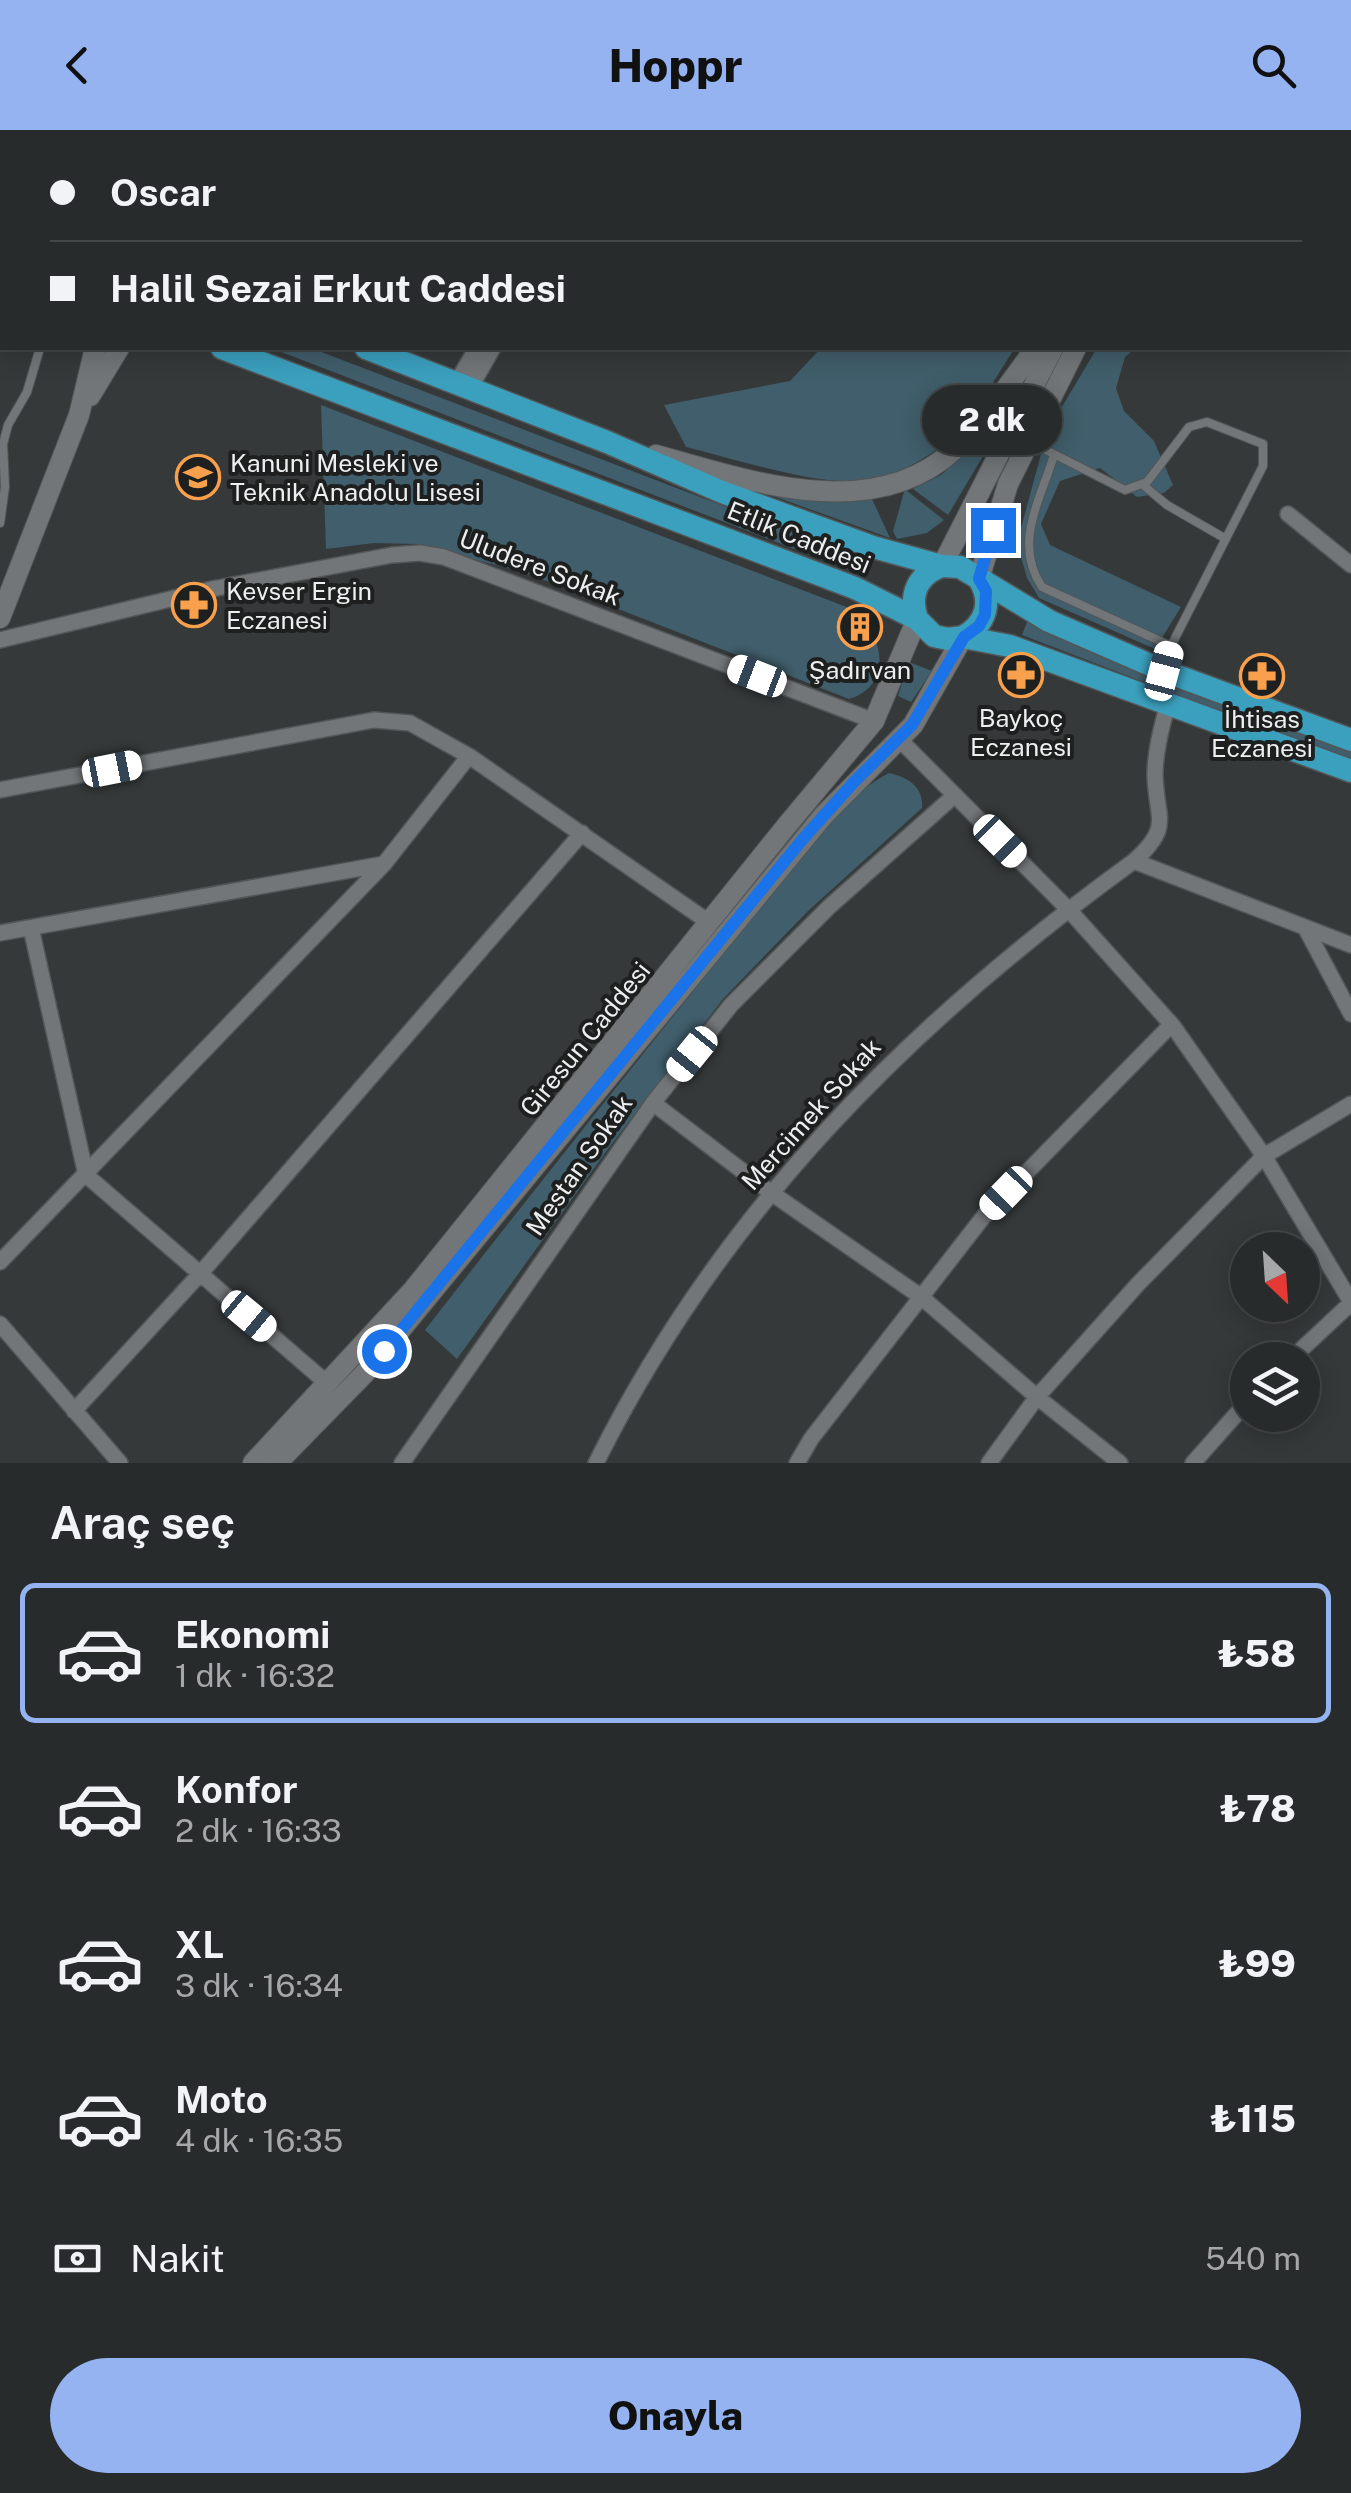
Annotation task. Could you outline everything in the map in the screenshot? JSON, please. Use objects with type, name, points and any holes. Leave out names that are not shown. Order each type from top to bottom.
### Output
[{"type":"main road","points":[[0,618],[79,415],[95,350]]},
{"type":"main road","points":[[79,415],[118,350]]},
{"type":"main road","name":"Etlik Caddesi","points":[[227,350],[855,588],[916,620],[934,636],[1010,646],[1351,771]]},
{"type":"main road","points":[[607,442],[784,486],[847,491],[886,486],[920,473],[958,447],[1034,350]]},
{"type":"main road","points":[[916,620],[912,599],[918,584],[926,574],[942,566],[1052,350]]},
{"type":"main road","points":[[964,637],[979,626],[988,608],[986,591],[979,579],[1008,484],[1075,350]]},
{"type":"main road","name":"Etlik Caddesi","points":[[386,353],[772,510],[873,547],[942,566],[960,566],[1049,621],[1164,671],[1351,740]]},
{"type":"main road","name":"Giresun Caddesi","points":[[253,1463],[445,1251],[874,721],[916,620]]},
{"type":"main road","name":"Giresun Caddesi","points":[[277,1463],[365,1373],[824,815],[900,740],[926,704],[964,637]]},
{"type":"street","points":[[463,385],[476,350]]},
{"type":"street","points":[[463,385],[491,350]]},
{"type":"street","points":[[1288,514],[1351,565]]},
{"type":"street","name":"Uludere Sokak","points":[[0,640],[212,590],[420,553],[444,557],[874,721]]},
{"type":"street","name":"Mercimek Sokak","points":[[596,1463],[681,1313],[770,1192],[856,1095],[947,1009],[1155,842],[1161,820],[1155,773],[1168,703]]},
{"type":"street","points":[[0,790],[374,720],[410,723],[469,756],[710,923]]},
{"type":"street","points":[[900,740],[1070,910],[1170,1025],[1264,1156],[1351,1302],[1309,1342]]},
{"type":"street","points":[[0,1262],[384,864],[469,756]]},
{"type":"street","name":"Mestan Sokak","points":[[402,1463],[653,1103],[732,1005],[830,906],[955,796]]},
{"type":"street","points":[[74,1411],[200,1274],[582,834]]},
{"type":"street","points":[[1134,861],[1351,946]]},
{"type":"street","points":[[0,933],[384,864]]},
{"type":"street","points":[[1304,927],[1351,1014]]},
{"type":"street","points":[[30,928],[86,1175],[328,1384]]},
{"type":"street","points":[[797,1463],[811,1439],[984,1216],[1170,1025]]},
{"type":"street","points":[[653,1103],[770,1192],[920,1296],[1036,1397],[1120,1463]]},
{"type":"street","points":[[990,1463],[1036,1397],[1138,1284],[1264,1156],[1351,1104]]},
{"type":"street","points":[[0,1324],[120,1463]]},
{"type":"street","points":[[1194,1463],[1230,1422]]},
{"type":"lane","points":[[0,524],[6,487],[3,444],[8,425],[28,392],[40,350]]},
{"type":"lane","points":[[1030,442],[1125,490],[1147,482],[1189,427],[1207,422],[1262,444],[1263,466],[1171,646],[1164,671]]},
{"type":"lane","points":[[1054,455],[1029,532],[1026,552],[1031,571],[1042,586],[1171,646]]},
{"type":"lane","points":[[1142,484],[1167,505],[1226,539]]},
{"type":"shaded area","points":[[276,350],[316,350],[862,559],[857,573]]},
{"type":"shaded area","points":[[819,350],[1014,350],[959,430],[926,457],[873,479],[820,479],[686,447],[664,405],[790,381]]},
{"type":"shaded area","points":[[1096,350],[1134,350],[1125,357],[1116,388],[1124,411],[1154,441],[1173,485],[1164,493],[1137,497],[1100,468],[1060,481],[1041,524],[1050,545],[1181,607],[1155,649],[1039,598],[1027,578],[1017,543],[1047,432]]},
{"type":"shaded area","points":[[321,405],[849,608],[870,629],[876,643],[879,669],[874,682],[849,699],[526,573],[416,544],[374,543],[326,549]]},
{"type":"shaded area","points":[[977,444],[986,451],[948,515],[913,489],[941,475]]},
{"type":"shaded area","points":[[759,491],[819,500],[872,499],[890,538]]},
{"type":"shaded area","points":[[907,491],[944,520],[927,533],[897,539],[893,531]]},
{"type":"shaded area","points":[[1027,622],[1351,751],[1351,762],[1022,635]]},
{"type":"shaded area","points":[[909,662],[932,671],[911,702],[898,696]]},
{"type":"shaded area","points":[[889,773],[913,784],[920,794],[922,808],[808,911],[723,999],[608,1149],[457,1359],[425,1330],[805,850],[847,804]]},
{"type":"place","name":"Kanuni Mesleki ve Teknik Anadolu Lisesi","points":[[198,477]]},
{"type":"place","name":"Kevser Ergin Eczanesi","points":[[194,605]]},
{"type":"place","name":"Şadırvan","points":[[860,627]]},
{"type":"place","name":"Baykoç Eczanesi","points":[[1021,675]]},
{"type":"place","name":"İhtisas Eczanesi","points":[[1262,676]]},
{"type":"route","points":[[384,1351],[802,840],[912,725],[964,637],[979,626],[988,608],[986,591],[979,579],[993,530]]}]
